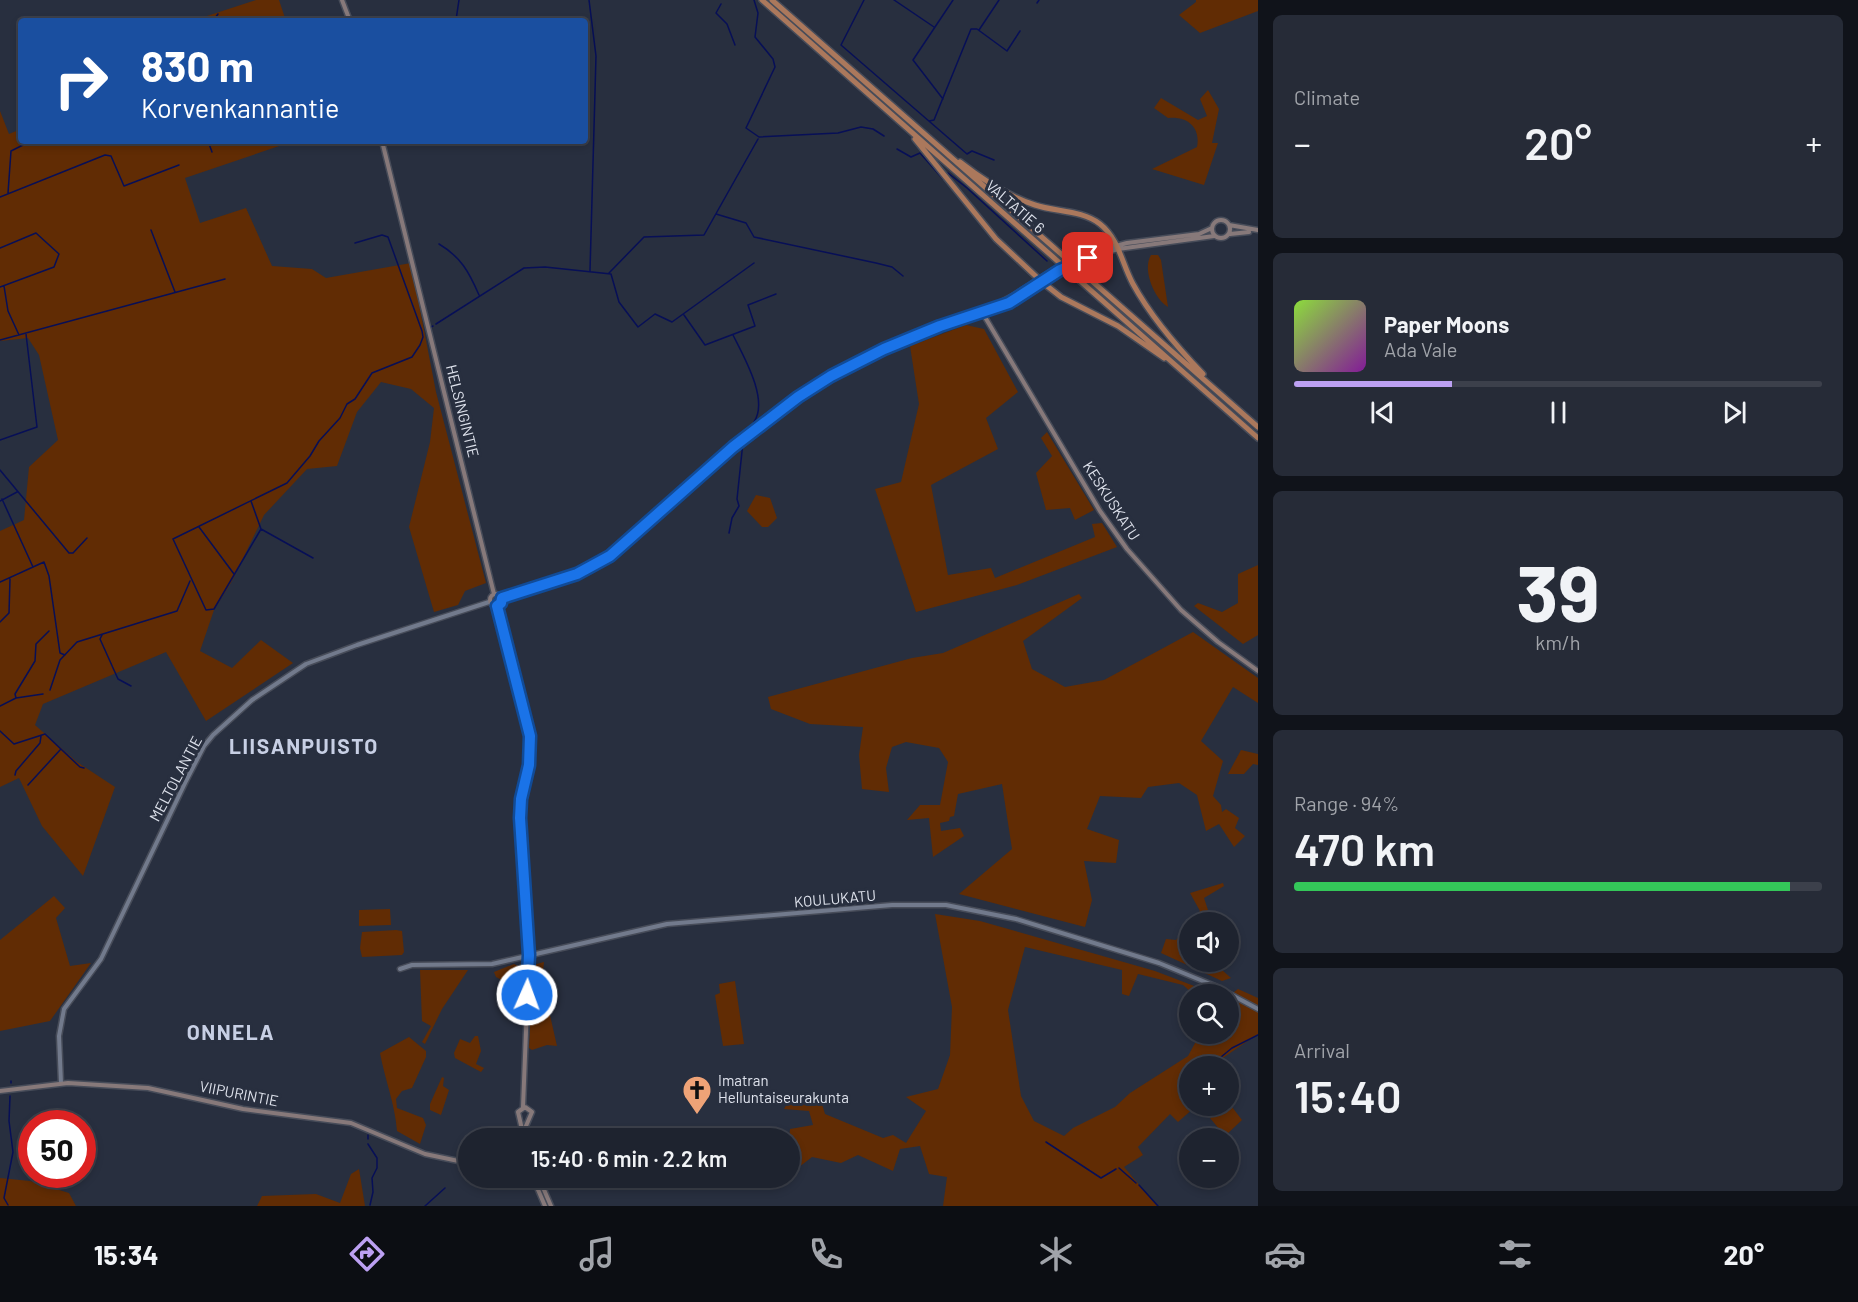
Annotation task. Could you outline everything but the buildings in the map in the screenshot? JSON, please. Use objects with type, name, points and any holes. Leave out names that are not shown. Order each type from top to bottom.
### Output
[{"type":"highway","points":[[762,0],[811,39]]},
{"type":"highway","points":[[772,0],[811,39]]},
{"type":"highway","name":"VALTATIE 6","points":[[811,39],[889,112],[1258,438]]},
{"type":"highway","name":"VALTATIE 6","points":[[811,39],[928,138],[1258,427]]},
{"type":"highway","points":[[889,112],[941,169],[996,239],[1040,281],[1061,297],[1118,326],[1186,375]]},
{"type":"highway","points":[[928,138],[1011,196],[1046,208],[1084,215],[1098,222],[1117,247],[1145,304],[1167,335],[1228,401]]},
{"type":"main road","points":[[342,0],[349,18]]},
{"type":"main road","name":"HELSINGINTIE","points":[[383,144],[494,594]]},
{"type":"main road","points":[[497,606],[489,602],[490,597],[494,594],[502,598],[577,574],[610,556],[733,447],[798,397],[831,376],[884,349],[982,312],[1053,272],[1087,256],[1117,247],[1199,234],[1212,228],[1218,221],[1225,221],[1236,228],[1258,230]]},
{"type":"main road","points":[[1229,225],[1229,234]]},
{"type":"main road","points":[[1212,228],[1214,236]]},
{"type":"main road","points":[[1117,247],[1214,236],[1221,239],[1229,234],[1258,230]]},
{"type":"main road","name":"KESKUSKATU","points":[[982,312],[1100,511],[1127,549],[1181,610],[1218,642],[1258,671]]},
{"type":"main road","points":[[497,606],[501,603],[502,598]]},
{"type":"main road","points":[[497,606],[530,736],[529,765],[521,799],[520,818],[529,955],[523,1107],[518,1112],[523,1128]]},
{"type":"main road","name":"VIIPURINTIE","points":[[0,1091],[61,1083],[118,1084],[148,1088],[243,1109],[339,1121],[376,1133],[425,1154],[458,1160]]},
{"type":"main road","points":[[523,1107],[532,1111],[526,1128]]},
{"type":"main road","points":[[520,1118],[528,1120]]},
{"type":"main road","points":[[537,1188],[545,1206]]},
{"type":"main road","points":[[543,1188],[551,1206]]},
{"type":"street","name":"MELTOLANTIE","points":[[61,1083],[59,1036],[64,1009],[104,953],[186,781],[204,746],[213,735],[250,702],[306,664],[489,602]]},
{"type":"street","name":"KOULUKATU","points":[[400,969],[412,965],[488,964],[667,924],[892,905],[945,905],[1016,919],[1159,963],[1215,986],[1258,1010]]},
{"type":"shaded area","points":[[256,0],[279,0],[285,18],[205,18]]},
{"type":"shaded area","points":[[1196,0],[1258,0],[1258,11],[1200,33],[1179,15]]},
{"type":"shaded area","points":[[1208,90],[1219,109],[1212,143],[1218,143],[1204,185],[1152,169],[1197,147],[1198,140],[1195,129],[1187,121],[1168,118],[1154,108],[1161,98],[1198,120],[1207,116],[1200,99]]},
{"type":"shaded area","points":[[0,111],[9,134],[18,130],[18,144],[285,144],[185,178],[200,223],[246,208],[272,266],[312,269],[326,278],[411,263],[436,392],[486,583],[465,591],[458,605],[434,612],[409,527],[430,442],[434,408],[411,389],[381,382],[357,412],[337,466],[307,469],[264,515],[232,581],[214,610],[200,651],[232,668],[261,640],[293,663],[206,721],[166,652],[43,704],[35,725],[77,762],[115,787],[83,876],[42,826],[19,778],[0,787],[0,531],[24,520],[29,467],[58,440],[39,355],[28,338],[0,341]]},
{"type":"shaded area","points":[[1151,255],[1158,255],[1161,260],[1168,307],[1158,297],[1151,283],[1148,268]]},
{"type":"shaded area","points":[[966,325],[984,329],[1018,392],[986,418],[998,449],[931,485],[948,575],[991,568],[995,578],[1095,537],[1092,524],[1102,523],[1117,547],[1017,585],[916,612],[875,489],[901,482],[919,404],[910,346]]},
{"type":"shaded area","points":[[1047,432],[1094,510],[1075,520],[1070,508],[1046,510],[1036,473],[1052,456],[1041,438]]},
{"type":"shaded area","points":[[756,495],[770,498],[777,518],[768,527],[762,527],[747,511]]},
{"type":"shaded area","points":[[1258,565],[1258,635],[1243,644],[1194,606],[1198,603],[1222,612],[1238,603],[1238,574]]},
{"type":"shaded area","points":[[1079,594],[1082,598],[1023,641],[1032,669],[1065,687],[1104,680],[1193,632],[1258,678],[1258,703],[1233,687],[1201,741],[1223,761],[1213,796],[1221,805],[1222,812],[1226,809],[1239,818],[1235,828],[1245,836],[1234,847],[1219,824],[1206,831],[1197,795],[1179,783],[1148,787],[1141,798],[1100,796],[1087,829],[1119,840],[1116,863],[1084,861],[1092,900],[1085,927],[959,894],[1012,849],[1002,784],[958,794],[954,816],[950,817],[949,821],[940,823],[941,831],[960,828],[964,836],[933,857],[929,818],[907,820],[920,805],[940,805],[948,762],[939,748],[906,742],[892,747],[886,768],[889,792],[862,789],[859,755],[863,727],[810,724],[771,709],[768,697],[912,658],[943,653]]},
{"type":"shaded area","points":[[1241,750],[1258,754],[1258,765],[1253,764],[1244,774],[1228,774]]},
{"type":"shaded area","points":[[1223,883],[1224,886],[1204,898],[1209,912],[1199,912],[1190,893]]},
{"type":"shaded area","points":[[54,896],[65,908],[56,918],[70,966],[91,963],[50,1021],[0,1031],[0,940]]},
{"type":"shaded area","points":[[390,909],[391,925],[359,926],[359,910]]},
{"type":"shaded area","points":[[935,914],[980,921],[1155,971],[1189,984],[1179,984],[1138,974],[1129,996],[1122,994],[1122,970],[1025,947],[1008,1010],[1021,1096],[1034,1121],[1064,1136],[1073,1128],[1115,1107],[1130,1093],[1179,1062],[1179,1116],[1185,1116],[1178,1122],[1170,1114],[1138,1147],[1143,1155],[1124,1167],[1157,1206],[943,1206],[947,1177],[929,1174],[920,1146],[900,1149],[893,1171],[858,1155],[841,1163],[812,1157],[800,1166],[800,1128],[796,1128],[813,1125],[809,1111],[784,1109],[791,1096],[819,1094],[825,1114],[883,1138],[893,1135],[906,1143],[926,1111],[906,1097],[938,1089],[950,1055],[952,1007]]},
{"type":"shaded area","points":[[402,931],[404,952],[402,955],[362,957],[360,948],[362,932]]},
{"type":"shaded area","points":[[1179,936],[1179,961],[1161,953],[1166,939],[1176,940]]},
{"type":"shaded area","points":[[544,962],[542,980],[557,1046],[547,1045],[532,1050],[529,1048],[533,965]]},
{"type":"shaded area","points":[[514,964],[520,967],[520,990],[496,977],[494,972]]},
{"type":"shaded area","points":[[420,970],[468,970],[442,1009],[425,1044],[422,1042],[431,1026],[422,1021]]},
{"type":"shaded area","points":[[1202,972],[1224,972],[1231,978],[1222,981]]},
{"type":"shaded area","points":[[735,981],[744,1044],[723,1046],[715,995],[720,993],[719,984]]},
{"type":"shaded area","points":[[1239,989],[1258,998],[1258,1034],[1226,1056],[1188,1056],[1195,1044],[1239,1044]]},
{"type":"shaded area","points":[[475,1036],[478,1036],[481,1051],[476,1064],[484,1068],[481,1072],[455,1058],[454,1053],[460,1039],[470,1043]]},
{"type":"shaded area","points":[[409,1037],[426,1051],[426,1057],[412,1088],[402,1091],[396,1099],[397,1108],[423,1118],[426,1125],[420,1144],[397,1131],[380,1053]]},
{"type":"shaded area","points":[[442,1077],[444,1078],[443,1086],[449,1090],[441,1115],[430,1110],[430,1104]]},
{"type":"shaded area","points":[[1212,1116],[1239,1116],[1242,1120],[1234,1128],[1218,1128],[1210,1118]]},
{"type":"shaded area","points":[[359,1169],[365,1206],[257,1206],[262,1196],[316,1194],[340,1203],[351,1174]]},
{"type":"shaded area","points":[[0,1178],[18,1180],[18,1188],[53,1188],[69,1193],[76,1206],[0,1206]]},
{"type":"waterway","points":[[456,18],[459,0]]},
{"type":"waterway","points":[[589,0],[596,56],[590,271]]},
{"type":"waterway","points":[[754,0],[758,13],[755,37],[773,59],[775,67],[746,128],[759,137],[838,133],[861,127],[873,129],[884,136]]},
{"type":"waterway","points":[[864,0],[841,45],[967,154],[972,151],[994,160]]},
{"type":"waterway","points":[[894,0],[934,27]]},
{"type":"waterway","points":[[943,99],[913,60],[953,0]]},
{"type":"waterway","points":[[979,30],[999,0]]},
{"type":"waterway","points":[[721,4],[716,13],[727,24],[735,45]]},
{"type":"waterway","points":[[215,18],[218,14]]},
{"type":"waterway","points":[[929,121],[934,120],[971,29],[977,29],[1007,51],[1020,31]]},
{"type":"waterway","points":[[609,273],[644,237],[704,235],[758,139]]},
{"type":"waterway","points":[[8,193],[11,151],[25,144]]},
{"type":"waterway","points":[[209,144],[212,152]]},
{"type":"waterway","points":[[897,149],[911,157],[920,153]]},
{"type":"waterway","points":[[920,153],[943,179]]},
{"type":"waterway","points":[[0,197],[105,155],[111,156],[124,186],[179,165]]},
{"type":"waterway","points":[[948,173],[1047,261]]},
{"type":"waterway","points":[[716,214],[746,223],[754,237],[892,267],[903,276]]},
{"type":"waterway","points":[[151,230],[175,292]]},
{"type":"waterway","points":[[0,248],[36,233],[59,254],[54,267],[0,287]]},
{"type":"waterway","points":[[261,529],[214,609],[206,610],[173,539],[287,483],[340,418],[347,404],[355,399],[372,373],[412,357],[420,345],[423,337],[422,331],[388,237],[382,235],[355,243]]},
{"type":"waterway","points":[[439,244],[464,266],[479,295]]},
{"type":"waterway","points":[[436,324],[524,268],[545,267],[611,274],[619,302],[638,327],[655,314],[672,322],[754,263]]},
{"type":"waterway","points":[[0,340],[225,279]]},
{"type":"waterway","points":[[4,286],[8,311],[19,335]]},
{"type":"waterway","points":[[684,315],[705,345],[755,326],[748,305],[776,294]]},
{"type":"waterway","points":[[0,440],[37,427],[26,334]]},
{"type":"waterway","points":[[733,335],[757,391],[758,413],[754,422]]},
{"type":"waterway","points":[[729,533],[732,518],[739,506],[737,499],[743,442]]},
{"type":"waterway","points":[[0,470],[69,553],[73,553],[87,538]]},
{"type":"waterway","points":[[0,501],[17,492]]},
{"type":"waterway","points":[[2,499],[33,567]]},
{"type":"waterway","points":[[251,501],[261,529],[313,558]]},
{"type":"waterway","points":[[199,527],[234,574]]},
{"type":"waterway","points":[[0,582],[44,562],[49,576],[60,653],[65,655]]},
{"type":"waterway","points":[[0,622],[9,613],[10,579]]},
{"type":"waterway","points":[[50,690],[60,660],[77,642],[177,611],[190,581]]},
{"type":"waterway","points":[[16,698],[15,694],[35,661],[36,644],[49,631]]},
{"type":"waterway","points":[[102,635],[100,639],[118,679],[131,686]]},
{"type":"waterway","points":[[0,706],[16,698],[43,694]]},
{"type":"waterway","points":[[0,731],[14,744],[45,734],[80,767],[84,768]]},
{"type":"waterway","points":[[15,775],[40,743],[41,736]]},
{"type":"waterway","points":[[28,785],[60,750]]},
{"type":"waterway","points":[[1222,1056],[1232,1048],[1258,1035]]},
{"type":"waterway","points":[[8,1205],[4,1198],[13,1152],[9,1121],[10,1096]]},
{"type":"waterway","points":[[1046,1142],[1101,1178],[1116,1169]]},
{"type":"waterway","points":[[368,1144],[377,1158],[377,1168],[372,1178],[373,1192],[370,1205]]},
{"type":"waterway","points":[[1119,1168],[1136,1183]]},
{"type":"waterway","points":[[1139,1185],[1158,1206]]},
{"type":"waterway","points":[[425,1206],[445,1188]]},
{"type":"place","name":"Imatran Helluntaiseurakunta","points":[[697,1116]]},
{"type":"district","name":"LIISANPUISTO","points":[[304,747]]},
{"type":"district","name":"ONNELA","points":[[231,1033]]},
{"type":"route","points":[[527,995],[529,955],[520,807],[531,745],[522,698],[497,606],[500,605],[502,598],[577,574],[610,556],[758,426],[831,376],[884,349],[940,326],[1009,303],[1060,270],[1088,258]]}]
